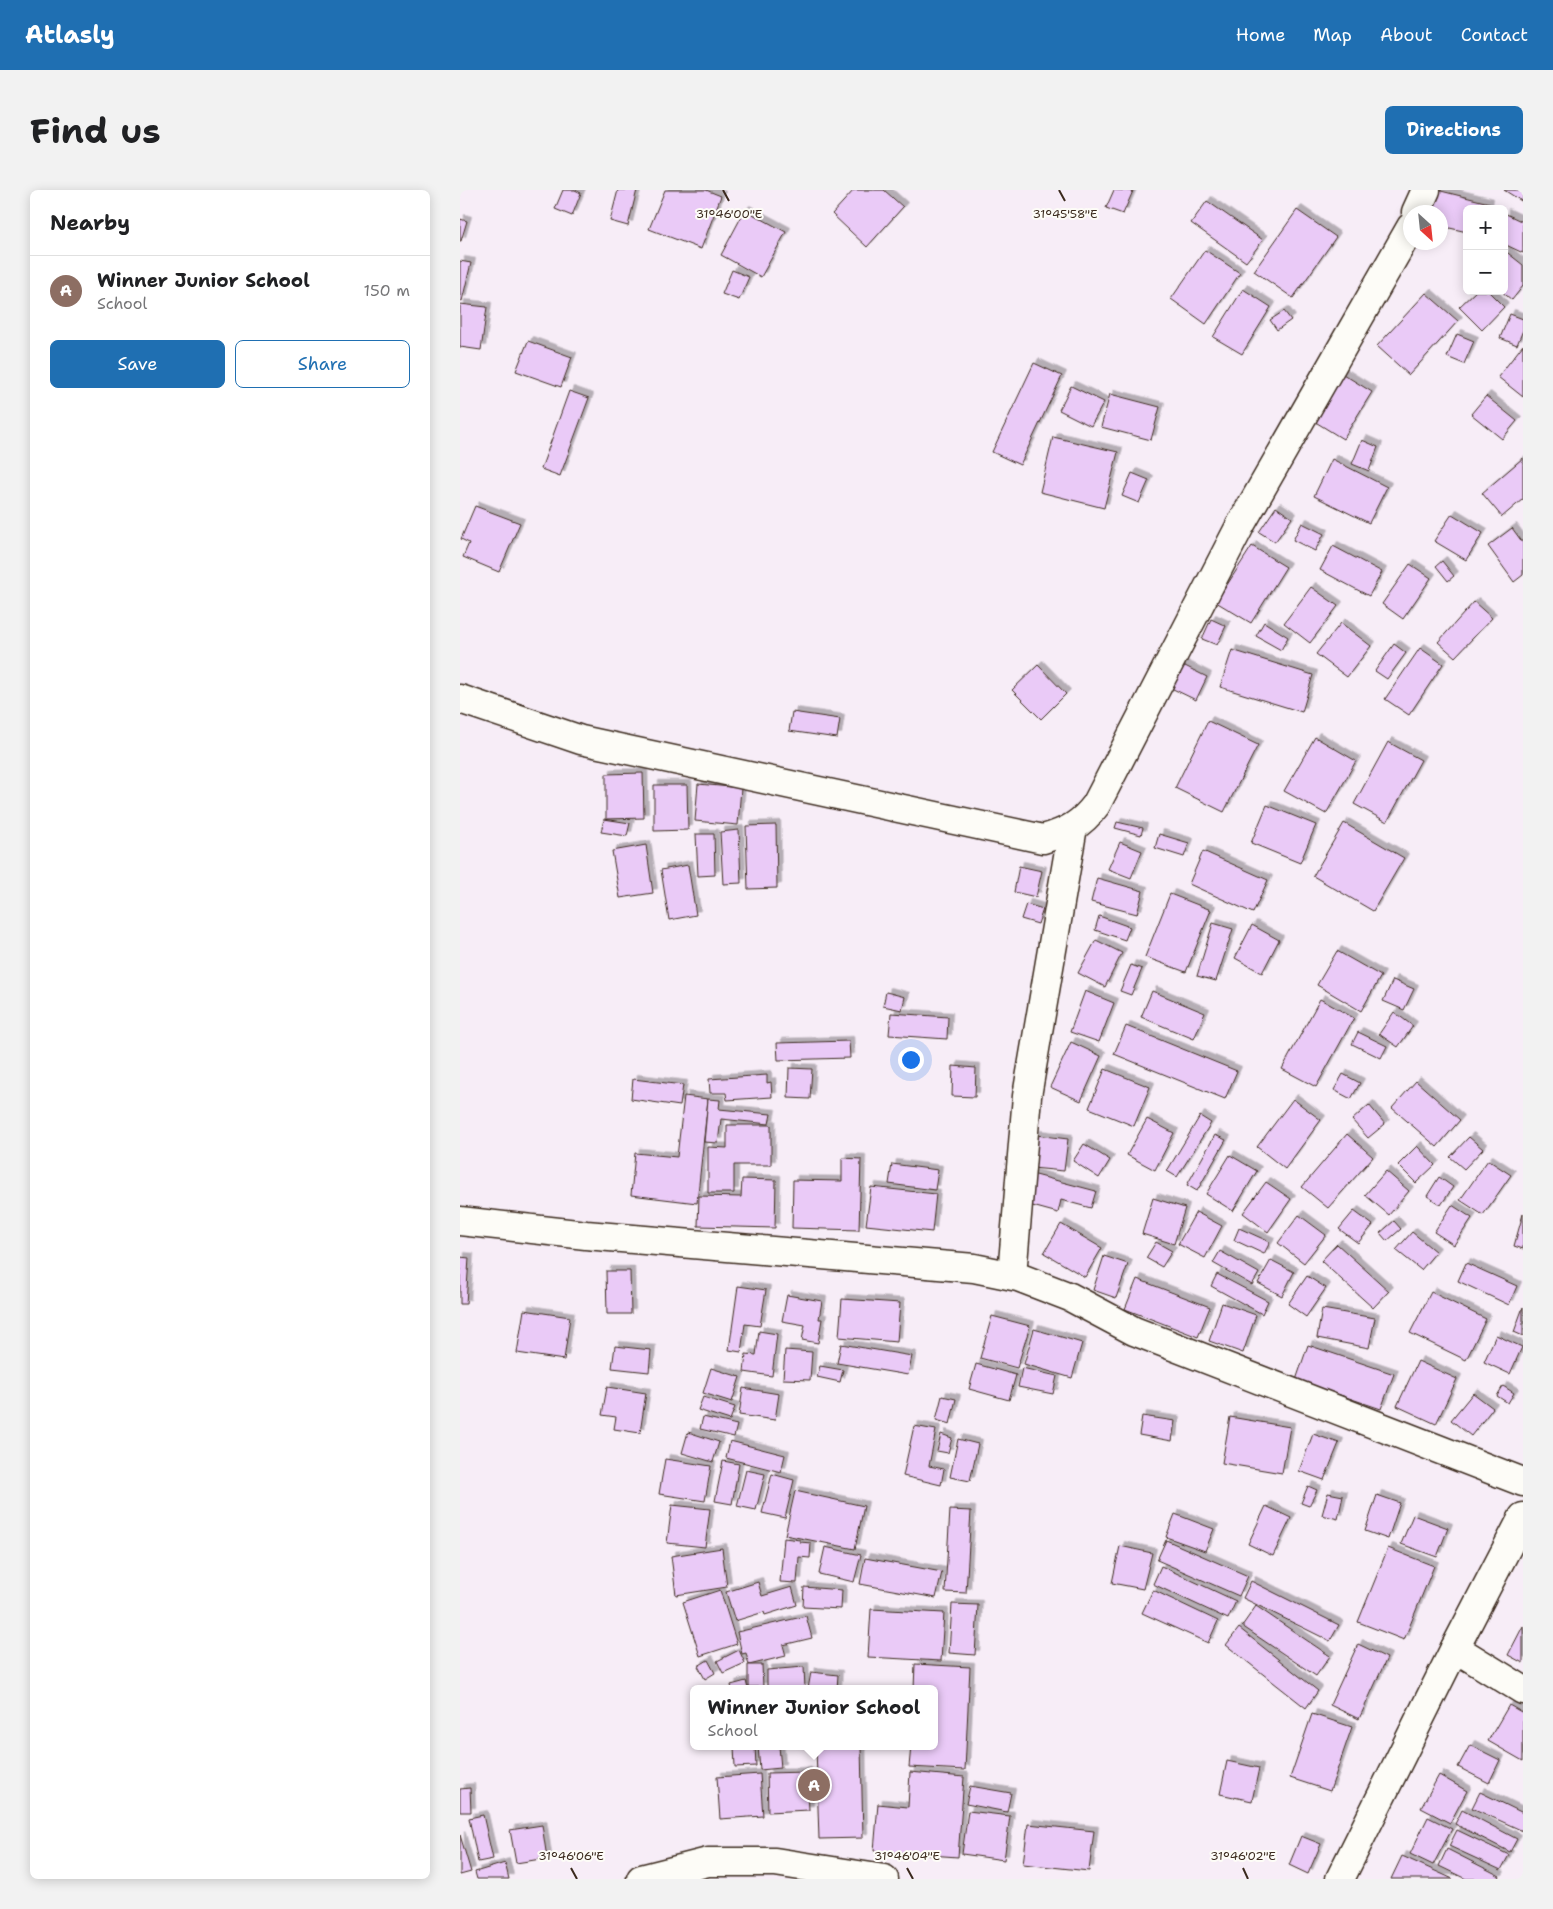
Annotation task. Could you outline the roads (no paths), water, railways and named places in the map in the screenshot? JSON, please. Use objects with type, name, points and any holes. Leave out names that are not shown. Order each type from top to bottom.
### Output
[{"type":"street","points":[[1419,205],[1426,190]]},
{"type":"street","points":[[460,699],[581,740],[1043,838],[1063,833],[1087,817],[1096,805],[1241,524],[1403,239]]},
{"type":"street","points":[[1012,1275],[1027,1096],[1073,826]]},
{"type":"street","points":[[460,1221],[586,1235],[974,1268],[1012,1275],[1070,1297],[1134,1331],[1523,1482]]},
{"type":"street","points":[[1340,1879],[1455,1648],[1523,1517]]},
{"type":"street","points":[[1455,1648],[1523,1690]]},
{"type":"street","points":[[641,1879],[708,1862],[775,1862],[884,1879]]},
{"type":"place","name":"Winner Junior School","points":[[814,1785]]}]
